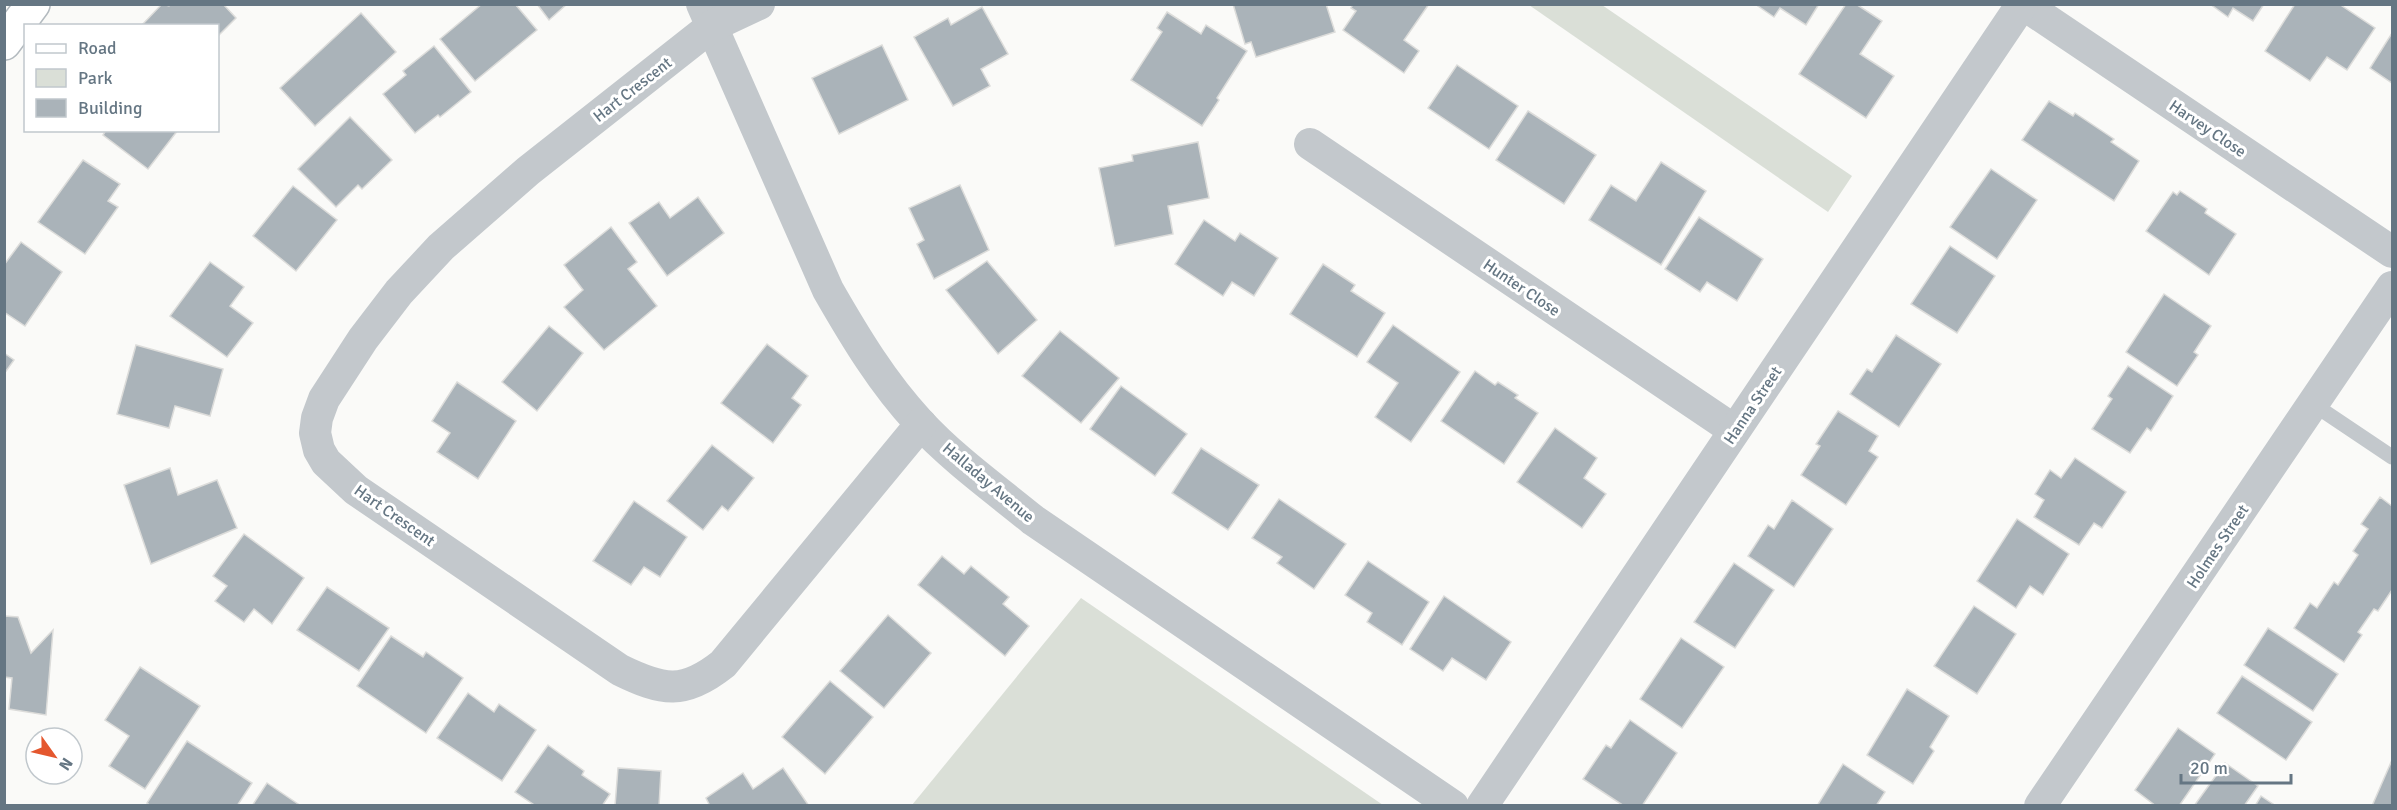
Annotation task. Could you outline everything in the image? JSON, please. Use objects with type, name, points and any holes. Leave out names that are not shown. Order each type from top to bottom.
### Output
[{"type":"street","points":[[4,43],[33,4]]},
{"type":"street","name":"Hart Crescent","points":[[759,4],[707,15],[422,265],[363,339],[324,399],[317,418],[315,433],[319,450],[326,462],[356,490],[620,670],[640,680],[675,686],[691,685],[723,664],[921,424]]},
{"type":"street","name":"Harvey Close","points":[[2023,4],[2392,252]]},
{"type":"street","name":"Hanna Street","points":[[1482,806],[2023,4]]},
{"type":"street","name":"Halladay Avenue","points":[[707,15],[828,290],[878,372],[921,424],[977,474],[1034,520],[1453,806]]},
{"type":"street","name":"Hunter Close","points":[[1310,144],[1734,430]]},
{"type":"street","name":"Holmes Street","points":[[2040,806],[2392,287]]},
{"type":"lane","points":[[2313,404],[2392,457]]},
{"type":"green space","points":[[1529,5],[1602,5],[1852,176],[1828,212]]},
{"type":"green space","points":[[1081,598],[1383,805],[912,805]]},
{"type":"building","points":[[162,4],[169,6],[171,4],[223,4],[236,18],[219,35],[219,24],[143,24]]},
{"type":"building","points":[[482,4],[515,4],[537,30],[475,81],[440,39]]},
{"type":"building","points":[[537,4],[567,4],[549,20]]},
{"type":"building","points":[[1233,4],[1326,4],[1335,32],[1256,57],[1251,42],[1245,44]]},
{"type":"building","points":[[1353,4],[1429,4],[1404,40],[1419,51],[1404,73],[1343,30],[1356,11],[1351,8]]},
{"type":"building","points":[[1755,4],[1819,4],[1806,25],[1780,8],[1774,17]]},
{"type":"building","points":[[1846,4],[1856,4],[1882,21],[1860,54],[1894,76],[1866,118],[1799,74]]},
{"type":"building","points":[[2210,4],[2264,4],[2253,21],[2233,8],[2228,17]]},
{"type":"building","points":[[2295,4],[2339,4],[2375,28],[2347,70],[2327,57],[2310,81],[2265,51]]},
{"type":"building","points":[[982,7],[1008,54],[981,69],[990,86],[953,106],[914,37],[948,18],[951,25]]},
{"type":"building","points":[[1167,12],[1201,34],[1206,25],[1247,51],[1202,126],[1131,80],[1162,32],[1157,28]]},
{"type":"building","points":[[361,13],[396,52],[315,126],[280,88]]},
{"type":"building","points":[[2392,33],[2392,83],[2370,68]]},
{"type":"building","points":[[882,45],[908,100],[839,134],[812,78]]},
{"type":"building","points":[[434,46],[471,92],[440,117],[438,115],[415,133],[383,94],[406,75],[403,71]]},
{"type":"building","points":[[1457,65],[1518,106],[1489,149],[1428,108]]},
{"type":"building","points":[[2049,101],[2073,116],[2075,113],[2114,139],[2111,142],[2139,161],[2114,201],[2022,140]]},
{"type":"building","points":[[1528,111],[1596,155],[1564,204],[1496,160]]},
{"type":"building","points":[[350,117],[392,160],[362,189],[358,185],[336,207],[298,169]]},
{"type":"building","points":[[105,132],[176,132],[148,169],[103,135]]},
{"type":"building","points":[[1198,142],[1209,198],[1168,206],[1173,234],[1115,246],[1099,168],[1133,161],[1132,155]]},
{"type":"building","points":[[83,160],[120,184],[108,201],[118,207],[85,254],[38,222]]},
{"type":"building","points":[[1661,162],[1706,191],[1661,265],[1589,220],[1611,185],[1636,201]]},
{"type":"building","points":[[1991,169],[2037,200],[1997,259],[1950,227]]},
{"type":"building","points":[[960,185],[989,250],[934,279],[917,244],[924,240],[909,208]]},
{"type":"building","points":[[293,186],[337,220],[296,271],[253,236]]},
{"type":"building","points":[[2180,191],[2207,209],[2205,213],[2236,234],[2209,275],[2146,231],[2173,192],[2177,195]]},
{"type":"building","points":[[698,197],[724,233],[667,276],[629,223],[659,202],[670,218]]},
{"type":"building","points":[[1699,217],[1763,259],[1737,301],[1707,282],[1700,292],[1665,269]]},
{"type":"building","points":[[1204,220],[1235,241],[1240,233],[1278,258],[1254,296],[1232,282],[1223,296],[1175,264]]},
{"type":"building","points":[[611,227],[637,262],[628,269],[657,306],[604,350],[564,307],[583,290],[564,265]]},
{"type":"building","points":[[21,242],[62,272],[25,326],[4,312],[4,265]]},
{"type":"building","points":[[1950,246],[1995,276],[1957,333],[1911,304]]},
{"type":"building","points":[[987,261],[1037,320],[998,354],[946,290]]},
{"type":"building","points":[[210,262],[244,287],[230,306],[253,323],[227,357],[170,316]]},
{"type":"building","points":[[1323,264],[1355,285],[1351,291],[1385,313],[1357,357],[1290,314]]},
{"type":"building","points":[[2164,294],[2211,326],[2194,352],[2198,355],[2177,386],[2126,352]]},
{"type":"building","points":[[1393,325],[1460,372],[1411,442],[1375,417],[1398,383],[1367,362]]},
{"type":"building","points":[[549,326],[583,353],[537,411],[502,382]]},
{"type":"building","points":[[1060,331],[1119,378],[1081,423],[1022,376]]},
{"type":"building","points":[[1896,335],[1941,364],[1899,427],[1850,394],[1867,369],[1872,372]]},
{"type":"building","points":[[767,344],[808,376],[792,398],[801,405],[773,443],[721,403]]},
{"type":"building","points":[[136,345],[223,369],[210,416],[175,406],[169,428],[117,414]]},
{"type":"building","points":[[4,353],[14,360],[4,374]]},
{"type":"building","points":[[2128,366],[2173,396],[2151,431],[2147,428],[2130,453],[2092,429],[2112,399],[2108,396]]},
{"type":"building","points":[[1475,371],[1495,385],[1498,382],[1518,395],[1515,398],[1538,413],[1504,464],[1441,421]]},
{"type":"building","points":[[457,382],[516,421],[478,479],[437,452],[450,433],[432,421]]},
{"type":"building","points":[[1121,386],[1187,434],[1155,476],[1090,429]]},
{"type":"building","points":[[1838,411],[1878,436],[1869,451],[1878,457],[1846,505],[1801,475],[1820,446],[1816,444]]},
{"type":"building","points":[[1555,428],[1597,458],[1584,478],[1606,494],[1582,528],[1517,482]]},
{"type":"building","points":[[712,445],[754,478],[728,511],[722,506],[703,530],[667,501]]},
{"type":"building","points":[[1201,448],[1259,485],[1228,530],[1172,493]]},
{"type":"building","points":[[2075,458],[2126,492],[2102,528],[2094,523],[2079,545],[2034,517],[2044,500],[2035,494],[2050,470],[2061,478]]},
{"type":"building","points":[[170,468],[178,495],[217,480],[237,528],[151,564],[124,485]]},
{"type":"building","points":[[2380,497],[2392,506],[2392,590],[2378,611],[2374,609],[2358,632],[2362,635],[2344,662],[2294,628],[2310,603],[2317,608],[2334,582],[2338,585],[2358,555],[2353,551],[2368,529],[2361,524]]},
{"type":"building","points":[[1279,499],[1346,544],[1314,589],[1277,563],[1282,557],[1252,538]]},
{"type":"building","points":[[1792,500],[1833,529],[1794,587],[1748,556],[1768,525],[1774,529]]},
{"type":"building","points":[[634,501],[687,537],[660,577],[644,567],[631,585],[593,561]]},
{"type":"building","points":[[2017,519],[2069,554],[2043,595],[2030,586],[2016,608],[1977,581]]},
{"type":"building","points":[[244,534],[304,578],[272,624],[254,609],[244,622],[215,601],[227,586],[213,576]]},
{"type":"building","points":[[942,556],[964,574],[971,566],[1009,597],[1003,604],[1029,626],[1005,656],[918,585]]},
{"type":"building","points":[[1368,561],[1429,602],[1402,645],[1367,622],[1372,613],[1345,595]]},
{"type":"building","points":[[1734,563],[1774,590],[1735,648],[1694,622]]},
{"type":"building","points":[[327,587],[389,628],[359,671],[297,630]]},
{"type":"building","points":[[1444,596],[1511,642],[1486,680],[1452,658],[1443,671],[1410,649]]},
{"type":"building","points":[[1974,606],[2016,634],[1977,694],[1934,666]]},
{"type":"building","points":[[888,615],[931,653],[884,708],[840,671]]},
{"type":"building","points":[[4,616],[18,617],[31,653],[53,630],[46,715],[9,709],[12,678],[4,677]]},
{"type":"building","points":[[2268,628],[2338,674],[2313,711],[2244,665]]},
{"type":"building","points":[[391,636],[423,657],[426,652],[463,678],[426,733],[357,686]]},
{"type":"building","points":[[1681,638],[1724,667],[1682,728],[1640,699]]},
{"type":"building","points":[[140,667],[200,706],[145,789],[109,766],[129,736],[105,720]]},
{"type":"building","points":[[2242,676],[2312,722],[2286,760],[2217,713]]},
{"type":"building","points":[[830,681],[873,717],[825,774],[782,737]]},
{"type":"building","points":[[1907,689],[1949,716],[1930,747],[1934,751],[1913,784],[1867,755]]},
{"type":"building","points":[[468,693],[494,712],[499,704],[536,730],[502,781],[437,738]]},
{"type":"building","points":[[1630,720],[1677,753],[1642,806],[1624,806],[1583,779],[1606,745],[1611,748]]},
{"type":"building","points":[[2178,728],[2215,754],[2179,806],[2156,806],[2135,790]]},
{"type":"building","points":[[187,741],[252,783],[237,806],[151,806],[147,803]]},
{"type":"building","points":[[548,745],[584,771],[582,775],[610,794],[602,806],[536,806],[515,792]]},
{"type":"building","points":[[2392,760],[2392,806],[2372,806]]},
{"type":"building","points":[[2225,763],[2258,786],[2244,806],[2194,806]]},
{"type":"building","points":[[1843,764],[1885,792],[1876,806],[1817,806]]},
{"type":"building","points":[[618,768],[661,771],[659,806],[615,806]]},
{"type":"building","points":[[783,768],[809,806],[710,806],[706,798],[743,773],[753,789]]},
{"type":"building","points":[[267,783],[301,806],[252,806]]},
{"type":"building","points":[[2261,796],[2276,806],[2255,806]]}]
